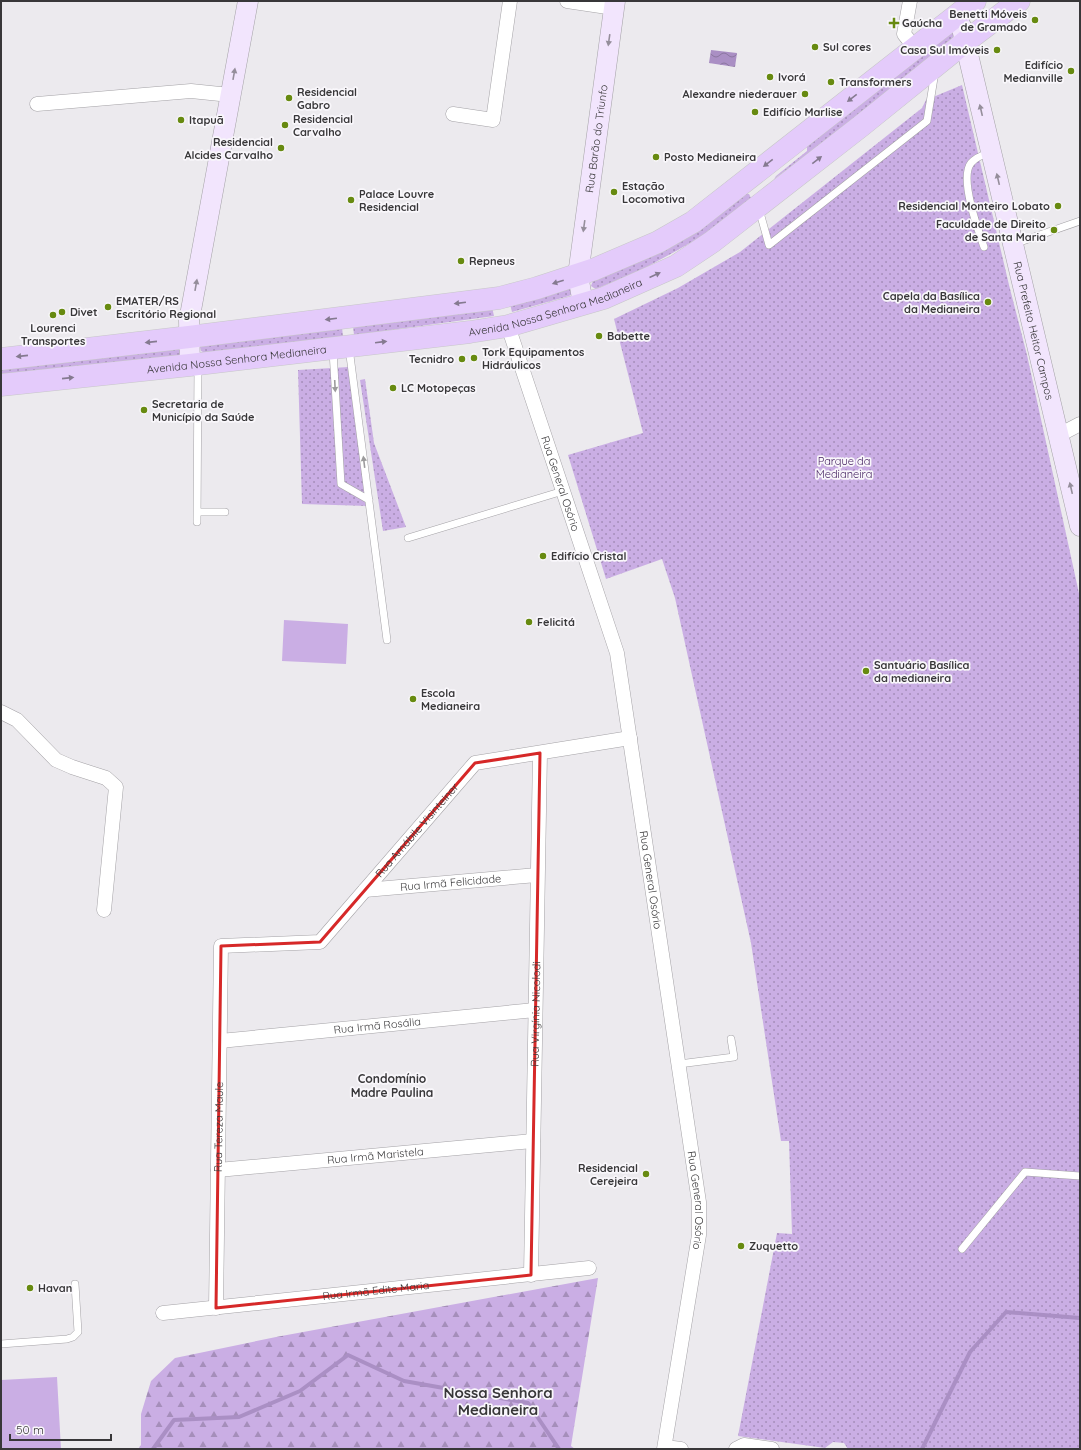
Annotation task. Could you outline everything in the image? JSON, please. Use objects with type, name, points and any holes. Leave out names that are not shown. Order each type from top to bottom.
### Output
[{"type":"main road","name":"Avenida Nossa Senhora Medianeira","points":[[1,358],[190,337],[499,298],[578,275],[658,242],[693,222],[975,1]]},
{"type":"main road","name":"Avenida Nossa Senhora Medianeira","points":[[1,385],[470,332],[508,326],[604,298],[676,266],[712,242],[1019,1]]},
{"type":"main road","points":[[499,298],[508,326]]},
{"type":"street","points":[[194,364],[189,321],[248,1]]},
{"type":"street","points":[[453,114],[494,120],[510,1]]},
{"type":"street","points":[[567,1],[614,5]]},
{"type":"street","points":[[910,1],[904,34],[915,48]]},
{"type":"street","name":"Rua Barão do Triunfo","points":[[583,304],[578,275],[614,5]]},
{"type":"street","name":"Rua Prefeito Heitor Campos","points":[[955,17],[962,28],[1080,526]]},
{"type":"street","points":[[37,104],[190,90],[230,95]]},
{"type":"street","name":"Rua General Osório","points":[[508,326],[618,653],[699,1202],[699,1235],[664,1448]]},
{"type":"street","points":[[1059,435],[1080,424]]},
{"type":"street","points":[[1,712],[17,720],[56,760],[106,778],[116,787],[104,910]]},
{"type":"street","name":"Rua Amábile Visinteiner","points":[[221,946],[320,942],[475,763],[630,738]]},
{"type":"street","name":"Rua Virgínia Nicolodi","points":[[531,1275],[540,753]]},
{"type":"street","name":"Rua Irmã Felicidade","points":[[365,890],[538,875]]},
{"type":"street","name":"Rua Tereza Maule","points":[[216,1308],[221,946]]},
{"type":"street","name":"Rua Irmã Rosália","points":[[220,1041],[535,1010]]},
{"type":"street","name":"Rua Irmã Maristela","points":[[218,1170],[533,1142]]},
{"type":"street","name":"Rua Irmã Edite Maria","points":[[163,1313],[589,1268]]},
{"type":"street","points":[[736,1449],[744,1446],[772,1449]]},
{"type":"street","points":[[664,1448],[681,1449]]},
{"type":"lane","points":[[758,205],[768,245],[927,122],[936,65]]},
{"type":"lane","points":[[984,246],[974,215],[967,184],[970,164],[979,156],[991,152]]},
{"type":"lane","points":[[1013,244],[1080,221]]},
{"type":"lane","points":[[341,347],[341,484],[369,500]]},
{"type":"lane","points":[[341,347],[369,500],[387,640]]},
{"type":"lane","points":[[194,364],[197,522]]},
{"type":"lane","points":[[408,538],[563,490]]},
{"type":"lane","points":[[197,512],[225,512]]},
{"type":"lane","points":[[679,1064],[734,1057],[731,1039]]},
{"type":"lane","points":[[962,1249],[1026,1172],[1080,1176]]},
{"type":"lane","points":[[1,1344],[67,1339],[73,1337],[78,1332],[75,1284]]},
{"type":"highlighted area","points":[[540,753],[531,1275],[216,1308],[221,946],[320,942],[475,763]]},
{"type":"green space","points":[[949,30],[955,33],[954,38],[838,132],[774,179],[807,151],[807,144]]},
{"type":"green space","name":"Parque da Medianeira","points":[[962,85],[1027,355],[1080,598],[1080,1449],[848,1449],[844,1443],[833,1442],[825,1448],[738,1436],[777,1233],[792,1234],[789,1141],[781,1141],[751,943],[675,598],[662,559],[606,579],[568,455],[643,433],[614,319],[678,288],[740,252],[922,108],[926,100]]},
{"type":"green space","points":[[745,194],[749,194],[751,198],[707,233],[641,270],[596,289],[591,286],[594,280]]},
{"type":"green space","points":[[571,287],[572,294],[569,296],[512,312],[510,304]]},
{"type":"green space","points":[[492,307],[494,316],[354,335],[353,326]]},
{"type":"green space","points":[[342,327],[343,337],[205,353],[201,351],[200,347],[202,345]]},
{"type":"green space","points":[[182,347],[181,356],[1,376],[1,366]]},
{"type":"green space","points":[[349,367],[368,506],[302,504],[298,370]]},
{"type":"green space","points":[[365,379],[374,443],[406,527],[383,531],[360,380]]},
{"type":"green space","points":[[284,620],[348,624],[346,664],[282,661]]},
{"type":"green space","points":[[598,1278],[571,1446],[575,1449],[138,1449],[141,1445],[141,1414],[151,1381],[175,1358],[276,1337]]},
{"type":"green space","points":[[57,1377],[61,1449],[1,1449],[1,1380]]},
{"type":"water","points":[[711,50],[737,53],[735,67],[709,63]]},
{"type":"waterway","points":[[922,1449],[970,1352],[1006,1312],[1080,1318]]},
{"type":"waterway","points":[[153,1449],[174,1420],[239,1417],[300,1391],[348,1355],[404,1381],[528,1403],[559,1449]]},
{"type":"place","name":"Benetti Móveis de Gramado","points":[[1035,20]]},
{"type":"place","name":"Gaúcha","points":[[894,23]]},
{"type":"place","name":"Sul cores","points":[[815,47]]},
{"type":"place","name":"Casa Sul Imóveis","points":[[997,50]]},
{"type":"place","name":"Edifício Medianville","points":[[1071,71]]},
{"type":"place","name":"Ivorá","points":[[770,77]]},
{"type":"place","name":"Transformers","points":[[831,82]]},
{"type":"place","name":"Alexandre niederauer","points":[[805,94]]},
{"type":"place","name":"Residencial Gabro","points":[[289,98]]},
{"type":"place","name":"Edifício Marlise","points":[[755,112]]},
{"type":"place","name":"Itapuã","points":[[181,120]]},
{"type":"place","name":"Residencial Carvalho","points":[[285,125]]},
{"type":"place","name":"Residencial Alcides Carvalho","points":[[281,148]]},
{"type":"place","name":"Posto Medianeira","points":[[656,157]]},
{"type":"place","name":"Estação Locomotiva","points":[[614,192]]},
{"type":"place","name":"Palace Louvre Residencial","points":[[351,200]]},
{"type":"place","name":"Residencial Monteiro Lobato","points":[[1058,206]]},
{"type":"place","name":"Faculdade de Direito de Santa Maria","points":[[1054,230]]},
{"type":"place","name":"Repneus","points":[[461,261]]},
{"type":"place","name":"Capela da Basílica da Medianeira","points":[[988,302]]},
{"type":"place","name":"EMATER/RS Escritório Regional","points":[[108,307]]},
{"type":"place","name":"Divet","points":[[62,312]]},
{"type":"place","name":"Lourenci Transportes","points":[[53,315]]},
{"type":"place","name":"Babette","points":[[599,336]]},
{"type":"place","name":"Tork Equipamentos Hidráulicos","points":[[474,358]]},
{"type":"place","name":"Tecnidro","points":[[462,359]]},
{"type":"place","name":"LC Motopeças","points":[[393,388]]},
{"type":"place","name":"Secretaria de Município da Saúde","points":[[144,410]]},
{"type":"place","name":"Edifício Cristal","points":[[543,556]]},
{"type":"place","name":"Felicitá","points":[[529,622]]},
{"type":"place","name":"Santuário Basílica da medianeira","points":[[866,671]]},
{"type":"place","name":"Escola Medianeira","points":[[413,699]]},
{"type":"place","name":"Residencial Cerejeira","points":[[646,1174]]},
{"type":"place","name":"Zuquetto","points":[[741,1246]]},
{"type":"place","name":"Havan","points":[[30,1288]]},
{"type":"district","name":"Condomínio Madre Paulina","points":[[392,1085]]},
{"type":"district","name":"Nossa Senhora Medianeira","points":[[498,1400]]}]
